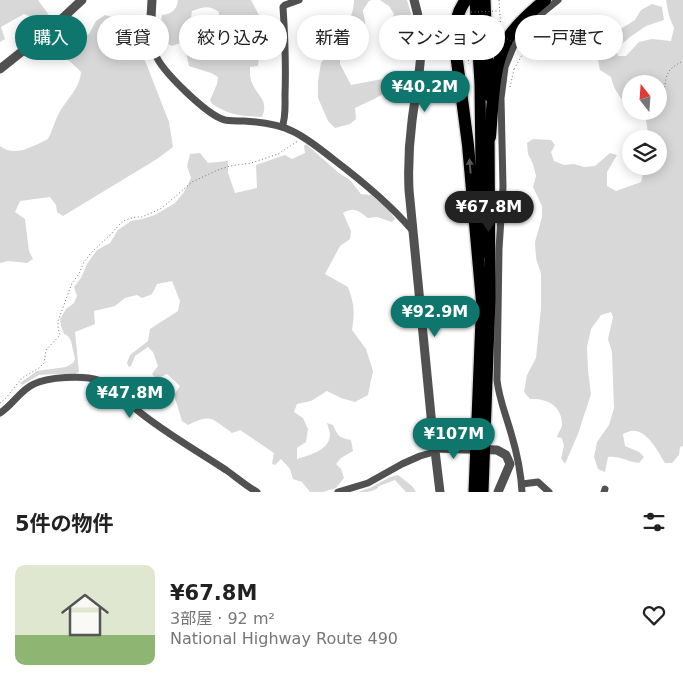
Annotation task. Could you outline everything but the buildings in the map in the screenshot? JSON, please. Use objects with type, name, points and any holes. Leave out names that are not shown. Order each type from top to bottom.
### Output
[{"type":"highway","points":[[466,0],[457,16],[454,38],[468,145],[482,302]]},
{"type":"highway","points":[[475,0],[482,154],[480,449],[483,492]]},
{"type":"highway","points":[[474,492],[489,360],[490,137],[484,0]]},
{"type":"highway","points":[[490,137],[497,66],[503,49],[510,35],[524,18],[545,0]]},
{"type":"street","points":[[0,69],[54,26],[82,0]]},
{"type":"street","points":[[151,15],[152,0]]},
{"type":"street","points":[[282,127],[285,120],[286,85],[283,8],[285,5],[299,0]]},
{"type":"street","points":[[414,0],[422,42],[408,160],[409,190],[434,450],[440,492]]},
{"type":"street","points":[[522,492],[515,445],[501,405],[497,380],[499,249],[503,187],[501,98],[505,67],[515,43],[532,21],[558,0]]},
{"type":"street","points":[[157,60],[202,106],[217,117],[225,120],[256,122],[282,127],[303,137],[378,196],[412,230]]},
{"type":"street","points":[[0,414],[25,389],[46,379],[96,379],[104,383],[182,443],[257,492]]},
{"type":"street","points":[[338,492],[368,483],[402,464],[434,450],[480,449],[497,450],[506,455],[508,459],[510,464],[498,492]]},
{"type":"street","points":[[522,484],[538,482],[549,492]]},
{"type":"path","points":[[499,0],[501,35],[525,50],[514,69],[510,86]]},
{"type":"path","points":[[471,12],[499,11]]},
{"type":"path","points":[[469,60],[470,67]]},
{"type":"path","points":[[667,75],[676,65],[683,61]]},
{"type":"path","points":[[0,403],[22,378],[44,363],[46,350],[60,335],[58,322],[72,283],[91,253],[119,225],[125,220],[136,216],[142,217],[162,208],[192,182],[230,166],[251,163],[278,154],[296,144],[303,137]]},
{"type":"shaded area","points":[[0,0],[38,0],[49,15],[15,15],[15,19],[1,27],[5,39],[0,42]]},
{"type":"shaded area","points":[[178,0],[251,0],[259,15],[219,15],[219,12],[206,7],[192,11],[191,15],[179,15],[179,43],[172,46],[169,44],[169,15],[162,15],[173,11]]},
{"type":"shaded area","points":[[354,0],[372,0],[369,1],[363,10],[364,15],[351,15]]},
{"type":"shaded area","points":[[380,0],[407,0],[411,15],[394,15],[389,6]]},
{"type":"shaded area","points":[[666,0],[683,0],[683,446],[680,447],[679,455],[672,463],[665,463],[647,437],[642,433],[630,431],[623,434],[625,446],[639,452],[644,457],[639,463],[616,457],[608,457],[605,472],[598,469],[594,457],[597,442],[609,425],[614,408],[612,352],[608,339],[613,317],[611,312],[601,315],[591,329],[587,347],[591,394],[578,434],[565,464],[561,458],[564,446],[562,438],[557,437],[562,426],[560,413],[557,408],[548,402],[530,399],[524,392],[527,375],[536,358],[541,308],[541,274],[536,258],[535,242],[542,217],[542,206],[533,187],[536,176],[528,154],[527,143],[533,139],[551,140],[555,145],[551,152],[554,161],[564,165],[595,166],[610,153],[617,155],[607,172],[607,186],[616,191],[641,182],[643,175],[667,175],[667,130],[648,130],[646,120],[668,120],[668,75],[622,75],[622,100],[618,95],[611,77],[600,70],[598,60],[623,60],[623,56],[626,56],[639,42],[652,39],[671,41],[674,28],[669,16]]},
{"type":"shaded area","points":[[652,4],[662,7],[664,20],[646,26],[623,43],[623,27],[635,20],[641,10]]},
{"type":"shaded area","points":[[96,21],[97,60],[144,60],[169,122],[173,147],[157,159],[63,216],[57,212],[56,205],[50,197],[20,201],[15,212],[25,219],[29,251],[33,259],[27,263],[8,261],[0,263],[0,146],[12,151],[18,151],[48,139],[59,113],[76,88],[80,78],[81,72],[68,60],[87,60],[87,35]]},
{"type":"shaded area","points":[[188,60],[259,60],[258,66],[250,67],[250,75],[254,88],[263,102],[264,111],[262,117],[235,114],[213,105],[210,100],[218,77],[189,66]]},
{"type":"shaded area","points":[[323,60],[340,60],[340,64],[351,85],[393,77],[407,78],[402,84],[355,108],[356,119],[350,124],[335,128],[328,121],[318,98],[321,63]]},
{"type":"shaded area","points":[[306,144],[339,173],[350,180],[361,194],[371,195],[389,210],[395,219],[392,222],[377,217],[368,218],[359,211],[353,210],[343,213],[351,231],[350,239],[340,246],[325,274],[348,287],[352,298],[352,330],[366,349],[373,371],[368,395],[355,402],[327,391],[311,401],[297,404],[294,412],[303,418],[308,429],[306,442],[297,448],[297,459],[318,452],[326,445],[330,435],[327,423],[333,425],[341,437],[351,440],[353,451],[341,458],[336,464],[341,469],[344,478],[336,488],[323,492],[310,492],[302,482],[293,479],[290,469],[281,459],[275,465],[272,464],[274,453],[240,430],[232,433],[212,419],[202,419],[188,425],[182,421],[174,395],[180,386],[167,374],[156,379],[152,374],[158,366],[153,352],[148,347],[135,356],[129,367],[127,363],[130,355],[148,341],[150,329],[178,311],[180,301],[172,281],[157,284],[152,294],[142,298],[137,295],[125,298],[115,306],[94,311],[95,324],[75,332],[79,372],[72,375],[39,375],[22,385],[20,383],[37,371],[66,367],[73,363],[75,359],[71,341],[64,334],[60,319],[66,309],[74,303],[77,296],[74,287],[97,250],[110,243],[118,230],[131,221],[155,215],[175,203],[184,192],[191,178],[187,166],[190,154],[200,153],[208,163],[228,161],[228,173],[235,193],[257,188],[256,165],[285,155],[292,159],[305,153],[304,146]]},
{"type":"shaded area","points":[[398,475],[412,486],[416,492],[406,492],[395,480],[379,486],[373,491],[358,492],[390,477]]}]
